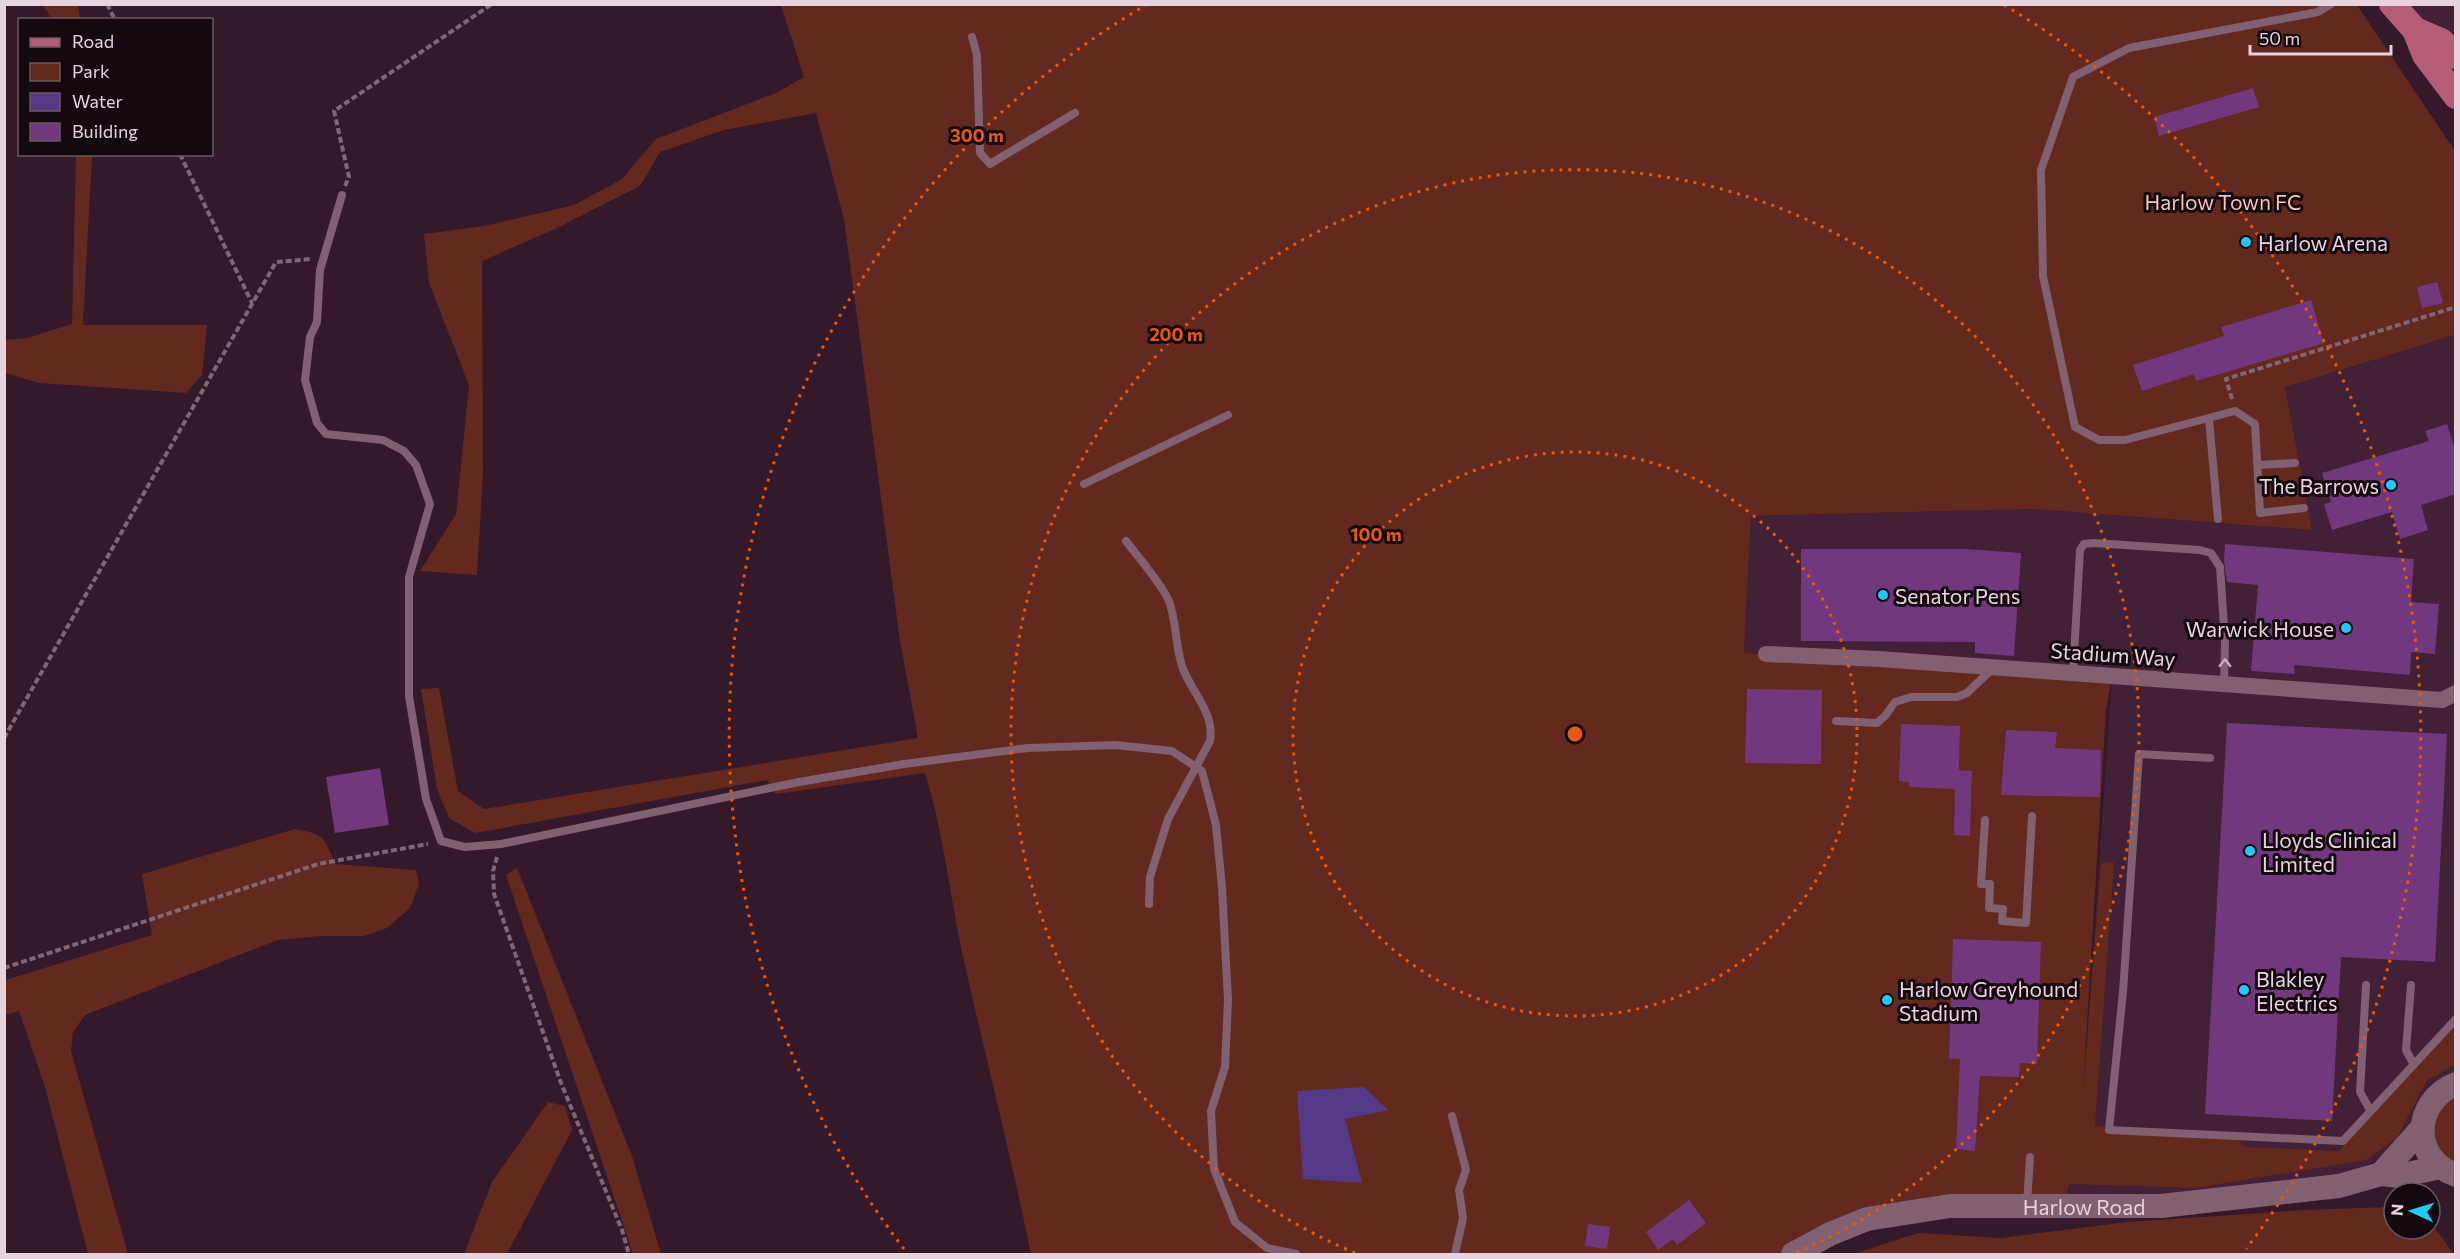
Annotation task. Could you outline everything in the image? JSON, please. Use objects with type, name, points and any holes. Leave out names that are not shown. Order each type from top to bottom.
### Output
[{"type":"main road","points":[[2392,4],[2415,30],[2425,55],[2456,96]]},
{"type":"main road","points":[[2415,30],[2441,41],[2456,56]]},
{"type":"street","name":"Stadium Way","points":[[1766,654],[1879,659],[2442,700],[2456,693]]},
{"type":"street","points":[[2381,1174],[2422,1128],[2431,1102],[2440,1092],[2456,1084]]},
{"type":"street","points":[[2422,1128],[2429,1154],[2448,1171]]},
{"type":"street","name":"Harlow Road","points":[[1793,1254],[1830,1234],[1867,1219],[1950,1206],[2161,1206],[2339,1186],[2381,1174],[2399,1176],[2448,1171]]},
{"type":"lane","points":[[2304,508],[2260,513],[2255,424],[2235,411],[2209,420],[2125,440],[2099,440],[2075,427],[2043,276],[2041,170],[2073,77],[2129,48],[2318,12],[2331,4]]},
{"type":"lane","points":[[972,37],[976,56],[980,153],[990,164],[1075,113]]},
{"type":"lane","points":[[342,195],[320,270],[317,322],[310,337],[305,380],[317,423],[326,434],[383,440],[405,451],[416,465],[430,504],[409,577],[409,696],[426,799],[441,841],[465,847],[501,844],[799,782],[904,764],[1028,748],[1115,745],[1172,751],[1202,771],[1216,825],[1222,887],[1227,989],[1225,1067],[1211,1111],[1214,1169],[1235,1222],[1266,1248],[1296,1254]]},
{"type":"lane","points":[[1084,484],[1228,415]]},
{"type":"lane","points":[[2209,420],[2218,519]]},
{"type":"lane","points":[[2258,465],[2295,463]]},
{"type":"lane","points":[[1126,541],[1168,600],[1176,634],[1176,649],[1184,671],[1209,718],[1212,732],[1210,741],[1168,819],[1150,877],[1149,904]]},
{"type":"lane","points":[[2073,674],[2080,550],[2084,544],[2200,550],[2211,553],[2220,567],[2225,642],[2224,684]]},
{"type":"lane","points":[[1836,721],[1877,723],[1895,702],[1911,697],[1957,697],[1967,693],[1993,668]]},
{"type":"lane","points":[[2210,758],[2139,754],[2123,992],[2109,1130],[2343,1141],[2456,1019]]},
{"type":"lane","points":[[1985,820],[1981,884],[1990,884],[1989,908],[2003,909],[2002,921],[2025,923],[2032,816]]},
{"type":"lane","points":[[2366,985],[2360,1092],[2370,1110]]},
{"type":"lane","points":[[2410,985],[2406,1050],[2413,1063]]},
{"type":"lane","points":[[1452,1116],[1466,1170],[1459,1190],[1463,1218],[1455,1254]]},
{"type":"lane","points":[[2026,1206],[2030,1157]]},
{"type":"path","points":[[107,4],[113,18]]},
{"type":"path","points":[[342,195],[350,177],[334,111],[492,4]]},
{"type":"path","points":[[181,156],[252,303]]},
{"type":"path","points":[[4,738],[276,262],[323,258]]},
{"type":"path","points":[[2235,411],[2226,379],[2456,308]]},
{"type":"path","points":[[4,968],[318,864],[441,841]]},
{"type":"path","points":[[501,844],[493,871],[494,894],[561,1083],[622,1230],[628,1254]]},
{"type":"shaded area","points":[[2407,5],[2455,5],[2455,63]]},
{"type":"shaded area","points":[[2455,335],[2455,1073],[2399,1149],[2314,1190],[2063,1206],[2080,1143],[2112,677],[1744,654],[1751,516],[2034,509],[2312,530],[2285,387]]},
{"type":"green space","points":[[43,5],[78,5],[80,18],[51,18]]},
{"type":"green space","name":"Harlow Town FC","points":[[781,5],[2357,5],[2455,151],[2455,335],[2285,387],[2312,530],[2034,509],[1751,516],[1744,653],[1870,659],[2112,676],[2106,711],[2083,1091],[2101,863],[2114,862],[2095,1126],[2233,1136],[2246,1147],[2339,1151],[2414,1065],[2455,1026],[2455,1065],[2427,1080],[2397,1138],[2366,1160],[2196,1188],[2069,1184],[2063,1206],[1950,1206],[1793,1254],[1031,1254],[964,961],[937,819],[925,773],[776,794],[767,780],[475,833],[449,818],[437,789],[421,689],[439,688],[458,791],[484,809],[918,738],[900,641],[844,219],[816,113],[724,130],[660,152],[640,186],[555,229],[482,261],[483,473],[477,575],[420,571],[456,514],[469,385],[429,283],[424,234],[484,226],[574,205],[622,179],[656,139],[778,92],[804,77]]},
{"type":"green space","points":[[76,156],[92,156],[83,325],[207,325],[202,375],[186,393],[39,383],[5,373],[5,340],[27,338],[72,324]]},
{"type":"green space","points":[[295,829],[322,838],[335,864],[416,870],[419,884],[410,908],[387,928],[364,936],[320,936],[278,940],[85,1015],[73,1032],[71,1051],[128,1254],[88,1254],[45,1087],[19,1011],[5,1015],[5,980],[152,935],[142,874]]},
{"type":"green space","points":[[517,868],[632,1156],[661,1254],[633,1254],[506,875]]},
{"type":"green space","points":[[2455,1094],[2455,1163],[2443,1153],[2436,1140],[2433,1125],[2439,1107]]},
{"type":"green space","points":[[548,1102],[565,1106],[572,1130],[507,1254],[464,1254],[492,1182]]},
{"type":"green space","points":[[2382,1207],[2382,1241],[2442,1241],[2442,1238],[2454,1254],[1854,1254],[1918,1233],[2001,1238],[2127,1222]]},
{"type":"water","points":[[1364,1087],[1388,1110],[1345,1119],[1362,1183],[1303,1179],[1297,1091]]},
{"type":"building","points":[[2253,88],[2259,107],[2159,136],[2154,117]]},
{"type":"building","points":[[2437,282],[2443,303],[2422,308],[2417,287]]},
{"type":"building","points":[[2311,300],[2324,343],[2196,381],[2194,374],[2142,391],[2133,365],[2224,336],[2221,327]]},
{"type":"building","name":"The Barrows","points":[[2447,424],[2456,453],[2456,494],[2421,505],[2428,530],[2400,539],[2392,512],[2332,530],[2324,504],[2331,502],[2322,473],[2429,441],[2425,431]]},
{"type":"building","name":"Warwick House","points":[[2225,544],[2414,559],[2411,602],[2439,604],[2435,654],[2411,652],[2410,675],[2294,665],[2295,674],[2251,671],[2258,585],[2227,582],[2224,561]]},
{"type":"building","name":"Senator Pens","points":[[1801,549],[1966,549],[2021,553],[2014,656],[1975,653],[1975,642],[1801,641]]},
{"type":"building","points":[[1747,689],[1822,690],[1821,764],[1745,763]]},
{"type":"building","points":[[2227,723],[2447,734],[2435,962],[2341,957],[2332,1121],[2205,1114]]},
{"type":"building","points":[[1901,724],[1960,726],[1959,770],[1972,771],[1970,836],[1954,835],[1955,789],[1909,787],[1909,782],[1899,781]]},
{"type":"building","points":[[2006,730],[2057,732],[2055,748],[2101,750],[2100,797],[2001,795]]},
{"type":"building","points":[[380,768],[389,825],[335,833],[326,777]]},
{"type":"building","points":[[1953,939],[2041,942],[2037,1064],[2020,1063],[2019,1077],[1980,1076],[1975,1151],[1956,1149],[1960,1059],[1949,1058]]},
{"type":"building","points":[[1689,1200],[1706,1223],[1677,1245],[1673,1239],[1658,1250],[1646,1232]]},
{"type":"building","points":[[1588,1224],[1610,1227],[1607,1249],[1585,1246]]},
{"type":"place","name":"Harlow Arena","points":[[2246,242]]},
{"type":"place","name":"The Barrows","points":[[2391,485]]},
{"type":"place","name":"Senator Pens","points":[[1883,595]]},
{"type":"place","name":"Warwick House","points":[[2346,628]]},
{"type":"place","name":"Lloyds Clinical Limited","points":[[2250,851]]},
{"type":"place","name":"Blakley Electrics","points":[[2244,990]]},
{"type":"place","name":"Harlow Greyhound Stadium","points":[[1887,1000]]}]
